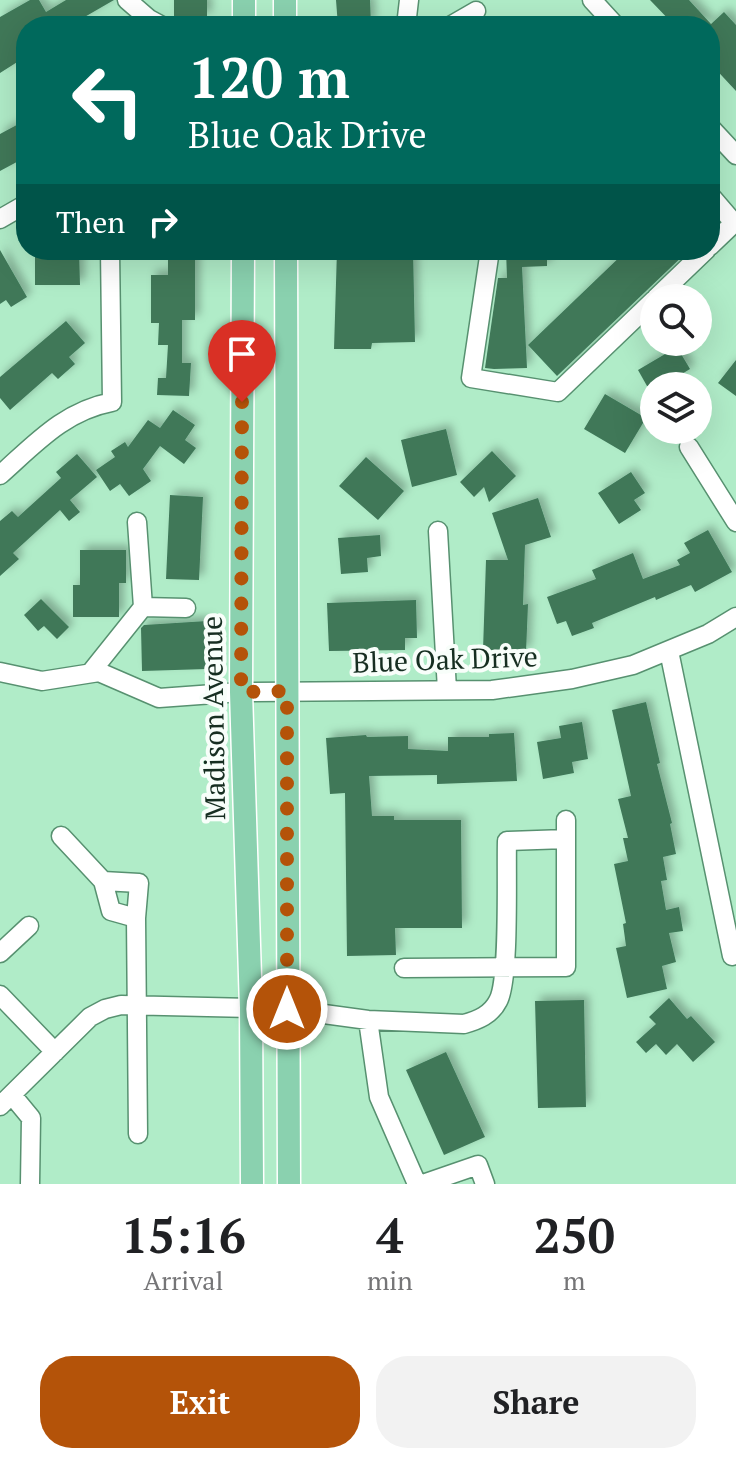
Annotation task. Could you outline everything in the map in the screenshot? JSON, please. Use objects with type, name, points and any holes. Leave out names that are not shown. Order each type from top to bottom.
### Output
[{"type":"main road","name":"Madison Avenue","points":[[243,260],[241,692],[251,1008],[252,1184]]},
{"type":"main road","points":[[286,260],[289,1184]]},
{"type":"street","points":[[127,0],[146,16]]},
{"type":"street","points":[[592,0],[607,16]]},
{"type":"street","points":[[467,16],[476,11]]},
{"type":"street","points":[[720,138],[736,155]]},
{"type":"street","points":[[720,236],[734,223],[731,208]]},
{"type":"street","points":[[0,475],[71,415],[112,402],[110,260]]},
{"type":"street","points":[[489,260],[471,378],[558,392],[640,313]]},
{"type":"street","points":[[671,284],[696,260]]},
{"type":"street","points":[[689,447],[736,522]]},
{"type":"street","points":[[0,672],[42,681],[61,680],[91,672],[143,607],[137,522]]},
{"type":"street","points":[[438,531],[447,690]]},
{"type":"street","points":[[143,607],[186,608]]},
{"type":"street","name":"Blue Oak Drive","points":[[91,672],[106,673],[159,698],[241,692],[492,690],[572,679],[633,665],[669,651],[736,617]]},
{"type":"street","points":[[669,651],[732,956]]},
{"type":"street","points":[[404,968],[566,967],[566,820]]},
{"type":"street","points":[[61,836],[103,881],[111,911],[136,918]]},
{"type":"street","points":[[287,1009],[368,1020],[464,1024],[478,1021],[498,1002],[502,991],[507,841],[566,839]]},
{"type":"street","points":[[103,881],[139,883],[136,918],[138,1134]]},
{"type":"street","points":[[0,953],[29,926]]},
{"type":"street","points":[[0,995],[55,1052]]},
{"type":"street","points":[[30,1184],[31,1118],[6,1100],[90,1017],[121,1005],[251,1008]]},
{"type":"street","points":[[368,1020],[379,1097],[417,1184]]},
{"type":"street","points":[[423,1184],[478,1165],[485,1184]]},
{"type":"building","points":[[30,0],[39,0],[46,12],[66,0],[114,0],[86,16],[16,16],[16,63],[0,73],[0,17]]},
{"type":"building","points":[[174,0],[207,0],[207,16],[174,16]]},
{"type":"building","points":[[336,0],[370,0],[371,16],[337,16]]},
{"type":"building","points":[[650,0],[689,0],[704,16],[665,16]]},
{"type":"building","points":[[724,12],[736,25],[736,91],[720,74],[720,16]]},
{"type":"building","points":[[16,125],[16,162],[0,171],[0,134]]},
{"type":"building","points":[[0,250],[27,297],[11,307],[6,300],[0,304]]},
{"type":"building","points":[[35,260],[79,260],[80,285],[35,285]]},
{"type":"building","points":[[168,260],[195,260],[195,320],[182,320],[182,363],[191,363],[189,396],[157,395],[158,378],[166,378],[168,345],[158,345],[159,323],[151,323],[151,275],[168,275]]},
{"type":"building","points":[[337,260],[413,260],[415,342],[372,343],[371,349],[334,349]]},
{"type":"building","points":[[506,260],[547,260],[547,266],[522,267],[527,368],[485,368],[498,278],[507,278]]},
{"type":"building","points":[[617,260],[679,260],[653,284],[640,284],[640,297],[557,376],[528,345]]},
{"type":"building","points":[[66,321],[85,343],[69,357],[75,364],[58,379],[52,373],[10,410],[0,398],[0,377]]},
{"type":"building","points":[[662,356],[682,356],[690,369],[685,372],[640,374],[638,370]]},
{"type":"building","points":[[736,360],[736,396],[718,383]]},
{"type":"building","points":[[605,394],[640,414],[640,428],[625,453],[584,429]]},
{"type":"building","points":[[173,410],[195,425],[185,440],[196,448],[184,464],[160,446],[143,469],[151,481],[129,496],[120,484],[110,491],[96,470],[115,457],[111,451],[125,442],[128,447],[148,420],[160,428]]},
{"type":"building","points":[[446,429],[457,475],[412,487],[401,440]]},
{"type":"building","points":[[492,451],[516,476],[489,502],[484,487],[474,497],[460,482]]},
{"type":"building","points":[[77,454],[97,477],[70,500],[80,512],[69,521],[60,510],[13,553],[19,559],[0,576],[0,521],[12,511],[18,517],[61,478],[56,472]]},
{"type":"building","points":[[366,457],[404,491],[378,520],[339,486]]},
{"type":"building","points":[[631,472],[645,493],[634,500],[641,510],[619,524],[598,493]]},
{"type":"building","points":[[170,495],[203,497],[199,580],[166,579]]},
{"type":"building","points":[[538,498],[551,537],[525,545],[523,605],[528,604],[526,652],[483,650],[486,560],[508,560],[492,513]]},
{"type":"building","points":[[708,530],[732,572],[695,592],[691,585],[656,600],[655,597],[592,623],[594,628],[572,636],[566,621],[557,624],[547,597],[596,579],[592,570],[633,553],[643,579],[680,565],[677,560],[690,553],[684,543]]},
{"type":"building","points":[[380,535],[381,556],[367,558],[368,572],[341,574],[338,538]]},
{"type":"building","points":[[80,550],[126,550],[126,583],[119,583],[119,617],[73,617],[73,585],[80,585]]},
{"type":"building","points":[[41,599],[69,627],[57,639],[44,626],[38,631],[24,615]]},
{"type":"building","points":[[416,600],[417,638],[405,638],[405,650],[329,651],[327,603]]},
{"type":"building","points":[[207,621],[207,669],[142,671],[141,628],[144,625]]},
{"type":"building","points":[[646,702],[676,854],[663,857],[667,880],[661,881],[666,910],[679,907],[683,931],[669,933],[676,962],[662,966],[667,989],[627,998],[616,948],[626,946],[623,924],[626,923],[614,864],[628,861],[623,838],[628,838],[618,799],[631,796],[612,710]]},
{"type":"building","points":[[582,722],[588,759],[572,762],[574,773],[543,779],[537,742],[561,738],[559,726]]},
{"type":"building","points":[[514,733],[517,781],[437,784],[437,775],[369,776],[372,816],[394,816],[394,820],[461,820],[462,928],[395,928],[396,955],[347,956],[345,793],[330,794],[326,738],[408,736],[408,749],[448,751],[448,737],[489,737],[489,734]]},
{"type":"building","points":[[669,998],[687,1019],[691,1016],[715,1042],[693,1062],[677,1044],[666,1055],[656,1044],[646,1053],[636,1042],[656,1024],[649,1017]]},
{"type":"building","points":[[584,1000],[586,1107],[538,1108],[535,1001]]},
{"type":"building","points":[[446,1052],[485,1137],[444,1155],[406,1070]]},
{"type":"route","points":[[242,402],[241,692],[287,691],[287,1009]]}]
